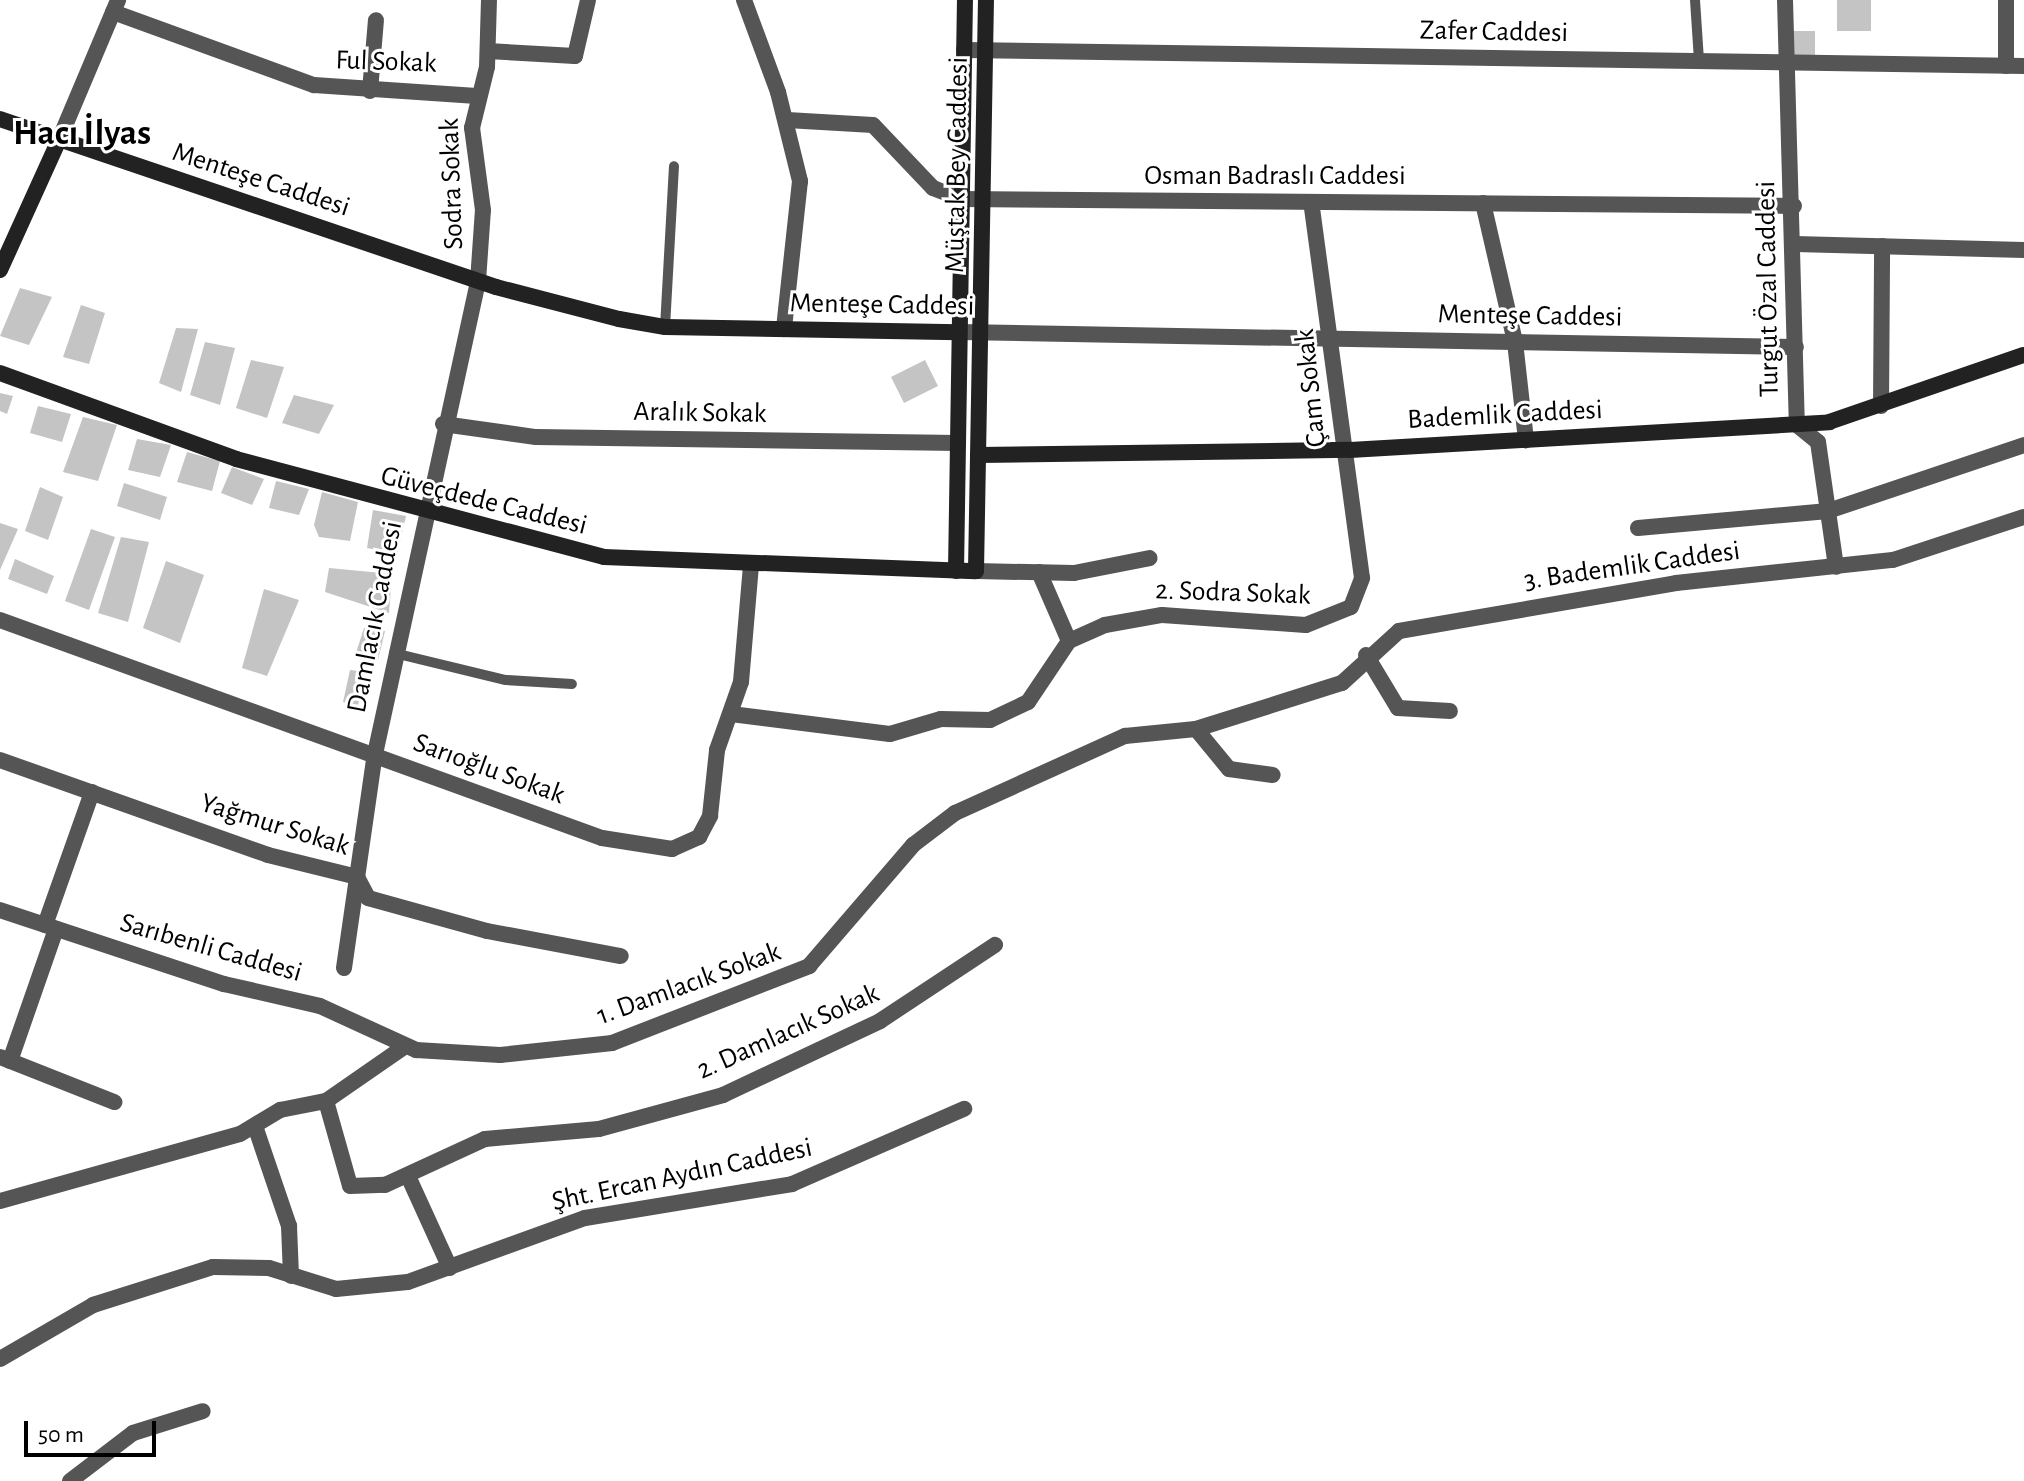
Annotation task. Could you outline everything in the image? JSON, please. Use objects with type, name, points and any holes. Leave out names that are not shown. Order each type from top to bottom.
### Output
[{"type":"street","points":[[488,51],[575,56],[588,0]]},
{"type":"street","points":[[744,0],[787,120],[801,200],[784,329]]},
{"type":"street","name":"Müştak Bey Caddesi","points":[[956,571],[965,0]]},
{"type":"street","name":"Müştak Bey Caddesi","points":[[976,571],[986,0]]},
{"type":"street","name":"Turgut Özal Caddesi","points":[[1785,0],[1784,65],[1794,206],[1797,425],[1818,442],[1836,567]]},
{"type":"street","points":[[2006,0],[2006,66]]},
{"type":"street","name":"Sodra Sokak","points":[[478,281],[484,226],[472,128],[488,51],[484,2]]},
{"type":"street","points":[[2,261],[59,140],[116,6]]},
{"type":"street","name":"Ful Sokak","points":[[116,6],[314,85],[477,96]]},
{"type":"street","points":[[370,91],[376,20]]},
{"type":"street","name":"Zafer Caddesi","points":[[964,50],[1699,61],[1784,65],[2024,66]]},
{"type":"street","name":"Menteşe Caddesi","points":[[0,119],[478,281],[665,327],[1796,347]]},
{"type":"street","name":"Osman Badraslı Caddesi","points":[[787,120],[880,128],[933,188],[962,199],[1794,206]]},
{"type":"street","name":"Çam Sokak","points":[[1311,202],[1333,338],[1343,450],[1361,570]]},
{"type":"street","points":[[1483,203],[1515,342],[1526,440]]},
{"type":"street","points":[[1795,244],[2024,250]]},
{"type":"street","points":[[1881,406],[1882,246]]},
{"type":"street","name":"Damlacık Caddesi","points":[[344,968],[375,754],[394,653],[422,514],[478,281]]},
{"type":"street","name":"Bademlik Caddesi","points":[[978,455],[1343,450],[1797,425],[1881,406],[2024,355]]},
{"type":"street","name":"Güveçdede Caddesi","points":[[0,373],[236,459],[422,514],[604,557],[751,566],[976,571]]},
{"type":"street","name":"Aralık Sokak","points":[[443,424],[536,437],[958,443]]},
{"type":"street","points":[[1638,528],[1828,511],[2024,445]]},
{"type":"street","name":"3. Bademlik Caddesi","points":[[1366,655],[1389,635],[1421,624],[1906,557],[2024,517]]},
{"type":"street","points":[[976,571],[1039,572],[1150,558]]},
{"type":"street","name":"Sarıoğlu Sokak","points":[[0,620],[602,838],[672,849],[705,827],[717,750],[731,714],[743,668],[751,566]]},
{"type":"street","name":"2. Sodra Sokak","points":[[1069,641],[1105,625],[1162,615],[1318,624],[1356,600],[1361,570]]},
{"type":"street","points":[[731,714],[890,734],[941,719],[990,720],[1028,702],[1069,641],[1039,572]]},
{"type":"street","points":[[1366,655],[1398,708],[1450,711]]},
{"type":"street","name":"1. Damlacık Sokak","points":[[404,1047],[474,1056],[597,1046],[776,983],[817,958],[875,885],[947,817],[1125,736],[1196,729],[1342,683],[1366,655]]},
{"type":"street","points":[[1196,729],[1229,769],[1273,775]]},
{"type":"street","name":"Yağmur Sokak","points":[[0,760],[298,865],[357,877],[368,898],[487,931],[621,956]]},
{"type":"street","points":[[92,792],[51,927],[5,1059],[114,1102]]},
{"type":"street","name":"Sarıbenli Caddesi","points":[[0,910],[224,984],[320,1006],[404,1047]]},
{"type":"street","name":"2. Damlacık Sokak","points":[[326,1101],[350,1186],[408,1176],[485,1139],[599,1129],[723,1095],[880,1021],[995,945]]},
{"type":"street","points":[[0,1201],[255,1126],[280,1110],[326,1101],[404,1047]]},
{"type":"street","name":"Şht. Ercan Aydın Caddesi","points":[[0,1359],[93,1305],[213,1267],[247,1265],[358,1289],[450,1268],[585,1218],[792,1184],[964,1109]]},
{"type":"street","points":[[255,1126],[289,1226],[291,1276]]},
{"type":"street","points":[[408,1176],[450,1268]]},
{"type":"street","points":[[70,1481],[133,1433],[203,1411]]},
{"type":"lane","points":[[1695,0],[1699,61]]},
{"type":"lane","points":[[665,327],[674,166]]},
{"type":"lane","points":[[394,653],[506,680],[572,684]]},
{"type":"building","points":[[1837,0],[1871,0],[1871,31],[1837,31]]},
{"type":"building","points":[[1790,31],[1815,31],[1815,58],[1790,58]]},
{"type":"building","points":[[20,288],[52,297],[29,345],[0,336]]},
{"type":"building","points":[[81,305],[105,313],[89,364],[63,357]]},
{"type":"building","points":[[176,328],[198,329],[181,392],[159,383]]},
{"type":"building","points":[[205,342],[235,348],[220,405],[190,395]]},
{"type":"building","points":[[251,360],[284,367],[267,418],[236,408]]},
{"type":"building","points":[[925,360],[938,386],[904,403],[891,377]]},
{"type":"building","points":[[0,393],[13,396],[7,414],[0,411]]},
{"type":"building","points":[[294,395],[334,405],[319,434],[282,423]]},
{"type":"building","points":[[38,406],[71,414],[62,442],[30,433]]},
{"type":"building","points":[[83,417],[117,425],[98,481],[63,472]]},
{"type":"building","points":[[137,439],[171,445],[160,477],[128,470]]},
{"type":"building","points":[[187,452],[220,461],[212,491],[177,482]]},
{"type":"building","points":[[232,467],[264,479],[252,505],[221,493]]},
{"type":"building","points":[[276,481],[309,489],[299,515],[269,508]]},
{"type":"building","points":[[124,483],[167,497],[160,520],[117,506]]},
{"type":"building","points":[[40,487],[63,497],[48,540],[25,531]]},
{"type":"building","points":[[322,492],[358,502],[350,541],[319,537],[314,525]]},
{"type":"building","points":[[373,510],[406,516],[397,554],[367,548]]},
{"type":"building","points":[[0,523],[18,529],[0,570]]},
{"type":"building","points":[[91,529],[115,537],[89,610],[65,601]]},
{"type":"building","points":[[121,537],[149,542],[128,622],[98,613]]},
{"type":"building","points":[[15,559],[54,576],[47,594],[8,579]]},
{"type":"building","points":[[166,561],[204,575],[180,643],[143,628]]},
{"type":"building","points":[[329,568],[392,574],[389,613],[325,592]]},
{"type":"building","points":[[264,589],[299,600],[267,676],[242,668]]},
{"type":"building","points":[[364,628],[385,631],[378,660],[355,656]]},
{"type":"building","points":[[350,670],[366,672],[358,705],[343,702]]},
{"type":"district","name":"Hacı İlyas","points":[[82,134]]}]
